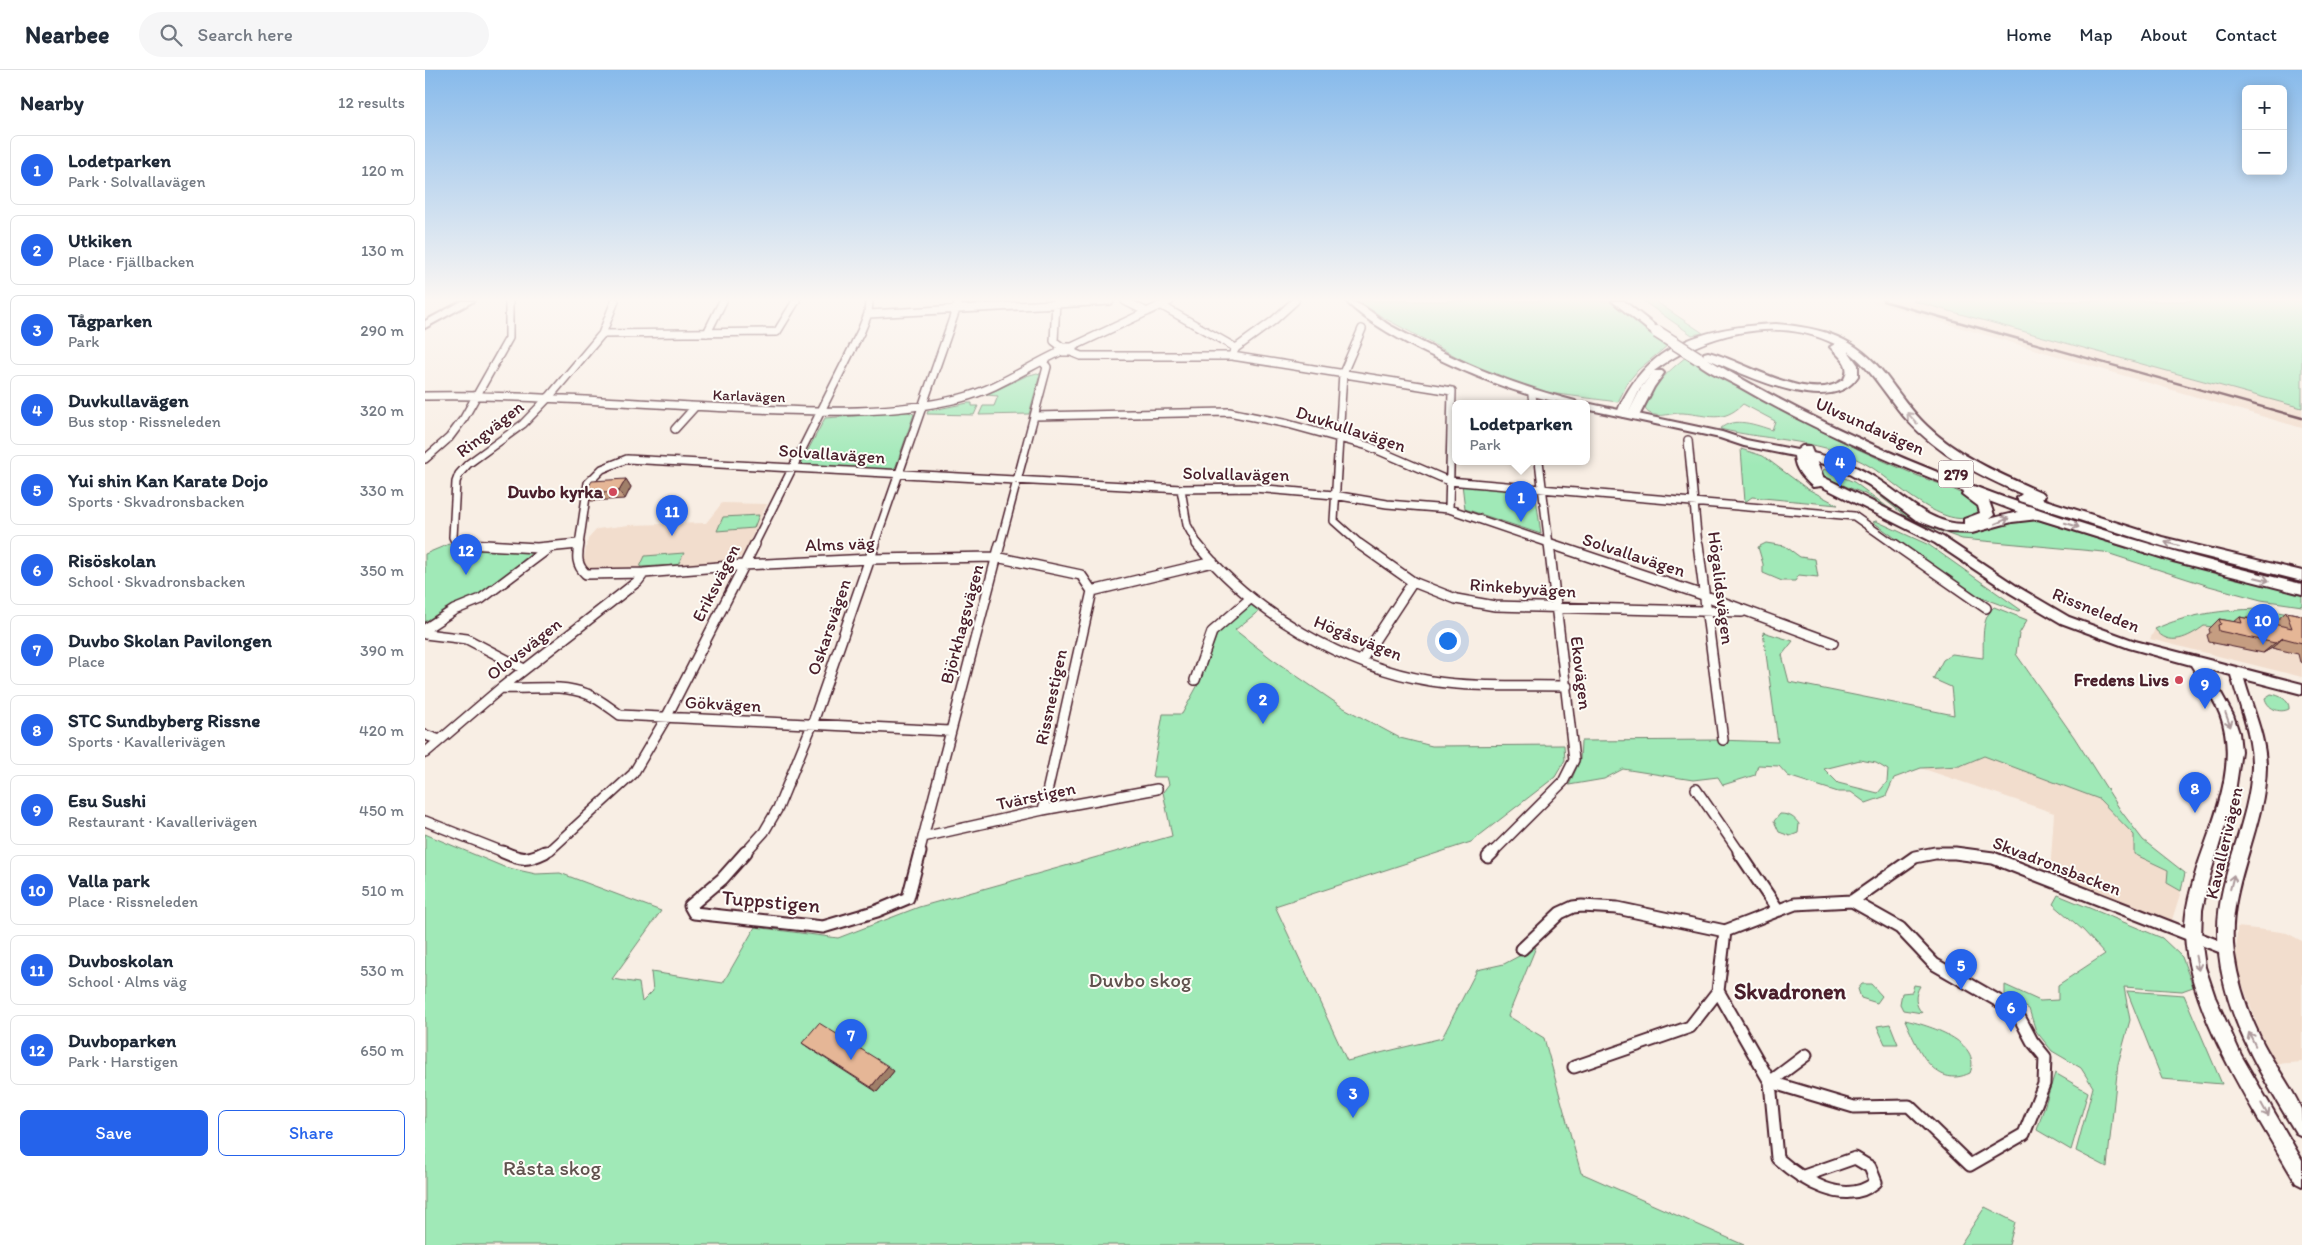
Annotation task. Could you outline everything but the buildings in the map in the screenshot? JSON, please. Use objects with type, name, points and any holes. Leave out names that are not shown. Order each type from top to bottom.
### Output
[{"type":"main road","points":[[1628,414],[1635,386],[1651,367],[1667,356]]},
{"type":"main road","points":[[1628,414],[1648,386],[1668,363],[1681,356]]},
{"type":"main road","points":[[1702,356],[1773,382],[1805,389],[1827,390],[1843,386],[1849,382],[1853,370],[1847,356]]},
{"type":"main road","name":"Ulvsundavägen","points":[[1702,356],[1798,415],[1944,479],[2048,518],[2163,554],[2302,588]]},
{"type":"main road","name":"Ulvsundavägen","points":[[1702,356],[1782,397],[1899,452],[2033,501],[2132,533],[2302,576]]},
{"type":"main road","points":[[1863,356],[1915,421],[1931,436],[1958,456],[2022,489],[2132,533]]},
{"type":"main road","points":[[1806,453],[1839,456],[1863,467],[1914,506],[1933,516],[1945,520],[1968,522],[1976,521],[1987,515],[1984,504],[1944,479]]},
{"type":"main road","points":[[1806,453],[1853,470],[1882,488],[1915,514],[1948,527],[1979,528],[2020,515],[2048,518]]},
{"type":"street","points":[[425,459],[455,431],[499,356]]},
{"type":"street","name":"Ringvägen","points":[[578,544],[549,548],[463,544],[456,543],[453,537],[456,482],[459,474],[468,464],[523,424],[551,396],[584,356]]},
{"type":"street","name":"Eriksvägen","points":[[550,850],[633,774],[666,718],[822,412],[848,356]]},
{"type":"street","name":"Oskarsvägen","points":[[690,906],[722,879],[764,832],[778,808],[812,725],[940,356]]},
{"type":"street","name":"Karlavägen","points":[[425,396],[478,393],[551,396],[694,408],[822,412],[871,411],[923,406],[964,398],[1051,356]]},
{"type":"street","points":[[1081,356],[1232,356],[1452,391],[1449,509]]},
{"type":"street","name":"Rinkebyvägen","points":[[1350,356],[1343,373],[1333,514],[1338,526],[1356,542],[1413,582],[1440,594],[1473,603],[1557,608],[1750,612]]},
{"type":"street","points":[[1443,356],[1533,399]]},
{"type":"street","name":"Björkhagsvägen","points":[[908,898],[950,731],[1047,367],[1042,361]]},
{"type":"street","points":[[1590,407],[1722,435],[1744,443],[1806,453]]},
{"type":"street","points":[[675,429],[694,408]]},
{"type":"street","name":"Duvkullavägen","points":[[1034,416],[1229,412],[1288,424],[1368,446],[1449,481],[1854,516],[1986,608]]},
{"type":"street","name":"Högalidsvägen","points":[[1688,440],[1703,595],[1707,611],[1723,740]]},
{"type":"street","name":"Rissneleden","points":[[1806,453],[1799,465],[1808,477],[1818,484],[1939,540],[2013,590],[2065,620],[2133,645],[2302,689]]},
{"type":"street","name":"Solvallavägen","points":[[615,462],[627,459],[649,459],[1017,482],[1181,489],[1254,488],[1334,495],[1387,504],[1449,509],[1703,595],[1833,643]]},
{"type":"street","name":"Alms väg","points":[[615,462],[596,474],[588,483],[578,544],[579,568],[586,574],[644,573],[743,565],[869,559],[996,557],[1081,575],[1093,591]]},
{"type":"street","name":"Ekovägen","points":[[1488,857],[1568,775],[1574,760],[1567,686],[1540,465]]},
{"type":"street","name":"Högåsvägen","points":[[1181,489],[1189,530],[1213,562],[1251,598],[1307,636],[1361,661],[1413,677],[1442,682],[1567,686]]},
{"type":"street","points":[[425,630],[454,610],[481,599],[549,548]]},
{"type":"street","points":[[1093,591],[1213,562]]},
{"type":"street","name":"Olovsvägen","points":[[425,754],[524,669],[639,581],[644,573]]},
{"type":"street","points":[[1361,661],[1383,628],[1395,605],[1413,582]]},
{"type":"street","name":"Rissnestigen","points":[[1043,810],[1093,591]]},
{"type":"street","points":[[1195,680],[1211,632],[1251,598]]},
{"type":"street","points":[[425,634],[467,638],[524,669]]},
{"type":"street","name":"Kavallerivägen","points":[[2196,662],[2222,704],[2231,730],[2234,751],[2231,775],[2195,898],[2193,937],[2196,964],[2206,995],[2231,1049],[2302,1177]]},
{"type":"street","name":"Kavallerivägen","points":[[2236,672],[2254,729],[2257,747],[2258,778],[2230,889],[2225,928],[2229,974],[2239,1011],[2265,1064],[2302,1127]]},
{"type":"street","name":"Gökvägen","points":[[501,688],[524,690],[550,687],[571,689],[588,694],[621,714],[666,718],[950,731]]},
{"type":"street","points":[[425,735],[440,740]]},
{"type":"street","name":"Tvärstigen","points":[[923,837],[1043,810],[1157,788]]},
{"type":"street","points":[[1696,789],[1778,910]]},
{"type":"street","points":[[425,821],[517,858],[531,859],[550,850]]},
{"type":"street","name":"Skvadronsbacken","points":[[1852,901],[1915,857],[1935,853],[1971,854],[1993,858],[2226,949]]},
{"type":"street","name":"Tuppstigen","points":[[690,906],[694,913],[823,927],[877,911],[908,898]]},
{"type":"street","points":[[1522,949],[1562,913],[1572,907],[1631,911],[1661,919],[1725,931],[1795,904],[1852,901],[1900,928],[1934,964],[2016,1011],[2032,1041],[2045,1057],[2044,1084],[2024,1134],[1970,1164],[1909,1106],[1854,1107],[1770,1082]]},
{"type":"street","points":[[1574,1067],[1690,1027],[1718,991],[1725,931]]},
{"type":"street","points":[[1718,991],[1770,1082],[1777,1158],[1801,1177],[1822,1187],[1855,1192],[1871,1188],[1876,1182],[1876,1176],[1872,1169],[1855,1158],[1801,1177]]},
{"type":"street","points":[[1770,1082],[1806,1055]]},
{"type":"shaded area","points":[[2057,356],[2112,356],[2302,408],[2302,428]]},
{"type":"shaded area","points":[[722,503],[767,504],[743,556],[734,560],[674,567],[597,570],[588,568],[583,562],[588,539],[597,529],[629,525],[706,523]]},
{"type":"shaded area","points":[[2259,609],[2302,616],[2302,677],[2150,639],[2155,629],[2183,618],[2233,610]]},
{"type":"shaded area","points":[[1984,756],[2099,799],[2134,835],[2134,854],[2168,870],[2167,883],[2181,891],[2172,920],[2050,874],[2054,813],[1921,768],[1960,766]]},
{"type":"shaded area","points":[[2237,927],[2287,933],[2302,941],[2302,1062],[2276,1064],[2260,1032],[2236,967]]},
{"type":"green space","points":[[1455,356],[1655,356],[1638,370],[1628,382],[1618,402],[1542,392],[1516,385],[1489,374]]},
{"type":"green space","points":[[2112,356],[2302,356],[2302,408]]},
{"type":"green space","points":[[1686,357],[1770,405],[1828,434],[1886,462],[1963,494],[1977,505],[1980,511],[1968,518],[1954,518],[1924,505],[1871,467],[1836,451],[1797,442],[1720,429],[1726,425],[1738,422],[1772,430],[1775,421],[1743,404],[1728,414],[1715,417],[1683,413],[1653,415],[1649,413],[1645,408],[1646,400],[1651,392],[1666,374]]},
{"type":"green space","points":[[1040,374],[1029,414],[979,415],[983,406],[994,406],[998,396],[986,395],[1026,376]]},
{"type":"green space","points":[[972,403],[972,406],[978,406],[974,415],[927,414],[928,411]]},
{"type":"green space","points":[[908,412],[914,414],[893,470],[800,465],[825,418]]},
{"type":"green space","points":[[1741,449],[1763,456],[1806,488],[1838,505],[1752,497],[1745,502]]},
{"type":"green space","points":[[1826,465],[1846,469],[1855,474],[1890,501],[1906,510],[1971,532],[1982,531],[2011,520],[2037,520],[2136,551],[2302,593],[2302,606],[2261,600],[2209,586],[2104,552],[1962,539],[1920,524],[1904,515],[1860,480]]},
{"type":"green space","points":[[1824,469],[1854,482],[1894,512],[1865,494],[1828,479],[1822,473]]},
{"type":"green space","points":[[1462,484],[1535,490],[1541,534],[1465,509]]},
{"type":"green space","points":[[759,515],[754,528],[717,531],[723,517]]},
{"type":"green space","points":[[1876,521],[1929,545],[2021,610],[2018,611],[1974,595],[1873,522]]},
{"type":"green space","points":[[1766,543],[1785,546],[1800,557],[1815,559],[1818,577],[1799,575],[1795,581],[1782,581],[1763,573],[1763,564],[1758,547]]},
{"type":"green space","points":[[449,544],[533,552],[482,595],[445,609],[425,622],[425,554]]},
{"type":"green space","points":[[684,553],[678,565],[640,567],[645,556]]},
{"type":"green space","points":[[1251,603],[1260,610],[1235,630],[1272,659],[1342,707],[1400,738],[1432,746],[1564,745],[1565,760],[1555,777],[1471,842],[1275,906],[1347,1061],[1442,1038],[1477,970],[1504,964],[1536,947],[1508,1016],[1544,1038],[1581,1173],[1744,1245],[425,1245],[425,834],[504,867],[536,874],[560,873],[661,911],[612,979],[639,983],[642,1002],[653,991],[651,972],[723,983],[755,927],[838,938],[919,907],[1172,836],[1163,792],[1169,784],[1167,777],[1152,777],[1163,714],[1182,714],[1200,681],[1217,633]]},
{"type":"green space","points":[[1994,607],[2027,620],[2019,634],[2016,654],[2074,737],[2121,811],[2143,840],[2185,873],[2181,891],[2167,883],[2168,870],[2134,854],[2134,835],[2099,799],[1984,756],[1960,766],[1921,768],[1894,778],[1886,796],[1866,803],[1851,792],[1838,792],[1788,776],[1779,766],[1758,765],[1755,775],[1723,785],[1718,777],[1693,780],[1623,769],[1604,779],[1569,785],[1580,760],[1581,741],[1717,740],[1778,742],[1763,632],[1793,641],[1782,655],[1789,682],[1954,715],[1951,687],[1933,679],[1943,660],[1952,654],[1983,658],[1985,624]],"holes":[[[1860,760],[1876,763],[1888,770],[1887,782],[1878,793],[1838,783],[1824,769]]]},
{"type":"green space","points":[[2259,609],[2302,616],[2302,624],[2251,616],[2222,628],[2204,626],[2192,634],[2179,639],[2166,638],[2155,629],[2193,616],[2232,610]]},
{"type":"green space","points":[[2271,694],[2286,701],[2289,709],[2281,711],[2268,705],[2265,698]]},
{"type":"green space","points":[[1780,814],[1789,815],[1795,819],[1799,824],[1798,833],[1790,836],[1779,832],[1774,821]]},
{"type":"green space","points":[[2058,895],[2162,938],[2182,957],[2193,987],[2182,991],[2124,987],[2130,1020],[2118,1064],[2107,1167],[2076,1151],[2093,1087],[2081,1068],[2052,1051],[2036,1031],[2029,1009],[2005,995],[2005,985],[2040,1001],[2058,1000],[2058,985],[2105,954],[2083,930],[2053,904]]},
{"type":"green space","points":[[1862,984],[1871,984],[1882,996],[1877,1003],[1861,998],[1858,989]]},
{"type":"green space","points":[[1914,985],[1920,986],[1916,1000],[1922,1013],[1903,1010],[1900,1004],[1902,993],[1912,992]]},
{"type":"green space","points":[[2127,991],[2184,995],[2222,1084],[2162,1079]]},
{"type":"green space","points":[[1905,1020],[1939,1031],[1961,1043],[1968,1052],[1972,1062],[1970,1073],[1957,1077],[1946,1076],[1936,1070],[1921,1052]]},
{"type":"green space","points":[[1890,1024],[1898,1044],[1885,1044],[1877,1026]]},
{"type":"green space","points":[[2055,1073],[2088,1092],[2071,1150],[2037,1130]]},
{"type":"green space","points":[[1985,1207],[2015,1222],[2009,1245],[1960,1245]]},
{"type":"railway","points":[[2079,356],[2302,418]]},
{"type":"place","name":"Duvkullavägen","points":[[1840,487]]},
{"type":"place","name":"Duvbo kyrka","points":[[613,492]]},
{"type":"place","name":"Lodetparken","points":[[1521,522]]},
{"type":"place","name":"Duvboskolan","points":[[672,536]]},
{"type":"place","name":"Duvboparken","points":[[466,575]]},
{"type":"place","name":"Valla park","points":[[2263,645]]},
{"type":"place","name":"Fredens Livs","points":[[2179,680]]},
{"type":"place","name":"Esu Sushi","points":[[2205,709]]},
{"type":"place","name":"Utkiken","points":[[1263,724]]},
{"type":"place","name":"STC Sundbyberg Rissne","points":[[2195,813]]},
{"type":"place","name":"Yui shin Kan Karate Dojo","points":[[1961,990]]},
{"type":"place","name":"Risöskolan","points":[[2011,1032]]},
{"type":"place","name":"Duvbo Skolan Pavilongen","points":[[851,1060]]},
{"type":"place","name":"Tågparken","points":[[1353,1118]]},
{"type":"district","name":"Skvadronen","points":[[1790,991]]},
{"type":"park label","name":"Duvbo skog","points":[[1140,979]]},
{"type":"park label","name":"Råsta skog","points":[[552,1167]]}]
